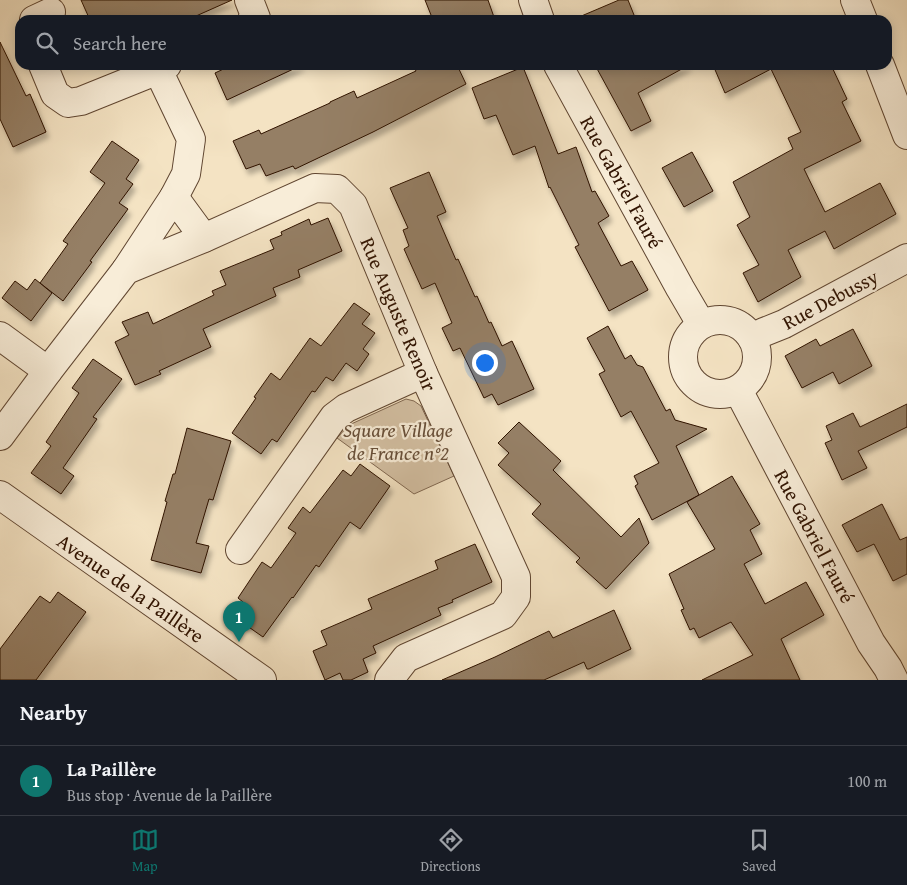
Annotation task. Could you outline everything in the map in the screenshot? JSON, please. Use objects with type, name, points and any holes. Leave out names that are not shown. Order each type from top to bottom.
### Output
[{"type":"street","points":[[249,0],[255,15]]},
{"type":"street","points":[[533,0],[538,15]]},
{"type":"street","points":[[855,0],[861,15]]},
{"type":"street","points":[[45,70],[55,94],[68,103],[81,101],[155,70]]},
{"type":"street","points":[[0,436],[126,270],[174,197],[186,174],[191,139],[163,70]]},
{"type":"street","name":"Rue Gabriel Fauré","points":[[561,70],[701,324]]},
{"type":"street","points":[[882,70],[907,135]]},
{"type":"street","name":"Rue Auguste Renoir","points":[[126,270],[204,238],[315,188],[337,189],[353,205],[423,373],[516,577],[516,597],[502,616],[406,658],[389,680]]},
{"type":"street","points":[[174,197],[204,238]]},
{"type":"street","name":"Rue Debussy","points":[[752,338],[784,324],[907,258]]},
{"type":"street","points":[[724,319],[735,322],[745,329],[752,338],[757,349],[757,362],[754,373],[747,383],[738,390],[725,394],[712,394],[700,389],[690,381],[684,369],[682,356],[684,344],[691,333],[701,324],[712,320],[724,319]]},
{"type":"street","points":[[0,336],[48,371]]},
{"type":"street","points":[[240,550],[334,417],[346,408],[423,373]]},
{"type":"street","name":"Rue Gabriel Fauré","points":[[738,390],[871,643],[894,680]]},
{"type":"street","name":"Avenue de la Paillère","points":[[0,495],[262,680]]},
{"type":"green space","name":"Square Village de France n°2","points":[[406,399],[414,401],[421,406],[454,476],[414,494],[337,438],[349,425]]},
{"type":"building","points":[[81,0],[232,0],[198,15],[88,15]]},
{"type":"building","points":[[425,0],[488,0],[493,15],[431,15]]},
{"type":"building","points":[[619,0],[628,0],[634,15],[584,15]]},
{"type":"building","points":[[0,42],[26,96],[30,94],[46,132],[13,147],[0,119]]},
{"type":"building","points":[[221,70],[291,70],[227,100],[215,73]]},
{"type":"building","points":[[459,70],[466,84],[373,132],[295,169],[293,166],[266,176],[260,164],[246,169],[233,141],[259,130],[261,134],[354,91],[357,98],[416,71]]},
{"type":"building","points":[[516,70],[524,70],[558,154],[576,147],[592,192],[595,191],[609,216],[598,223],[621,266],[632,261],[648,290],[609,311],[575,247],[579,245],[549,188],[535,146],[513,155],[496,115],[484,119],[472,88]]},
{"type":"building","points":[[598,70],[680,70],[638,93],[651,121],[631,131]]},
{"type":"building","points":[[715,70],[769,70],[725,93]]},
{"type":"building","points":[[771,70],[833,70],[847,99],[842,102],[861,141],[804,169],[825,212],[880,183],[896,214],[834,249],[825,231],[788,250],[801,277],[758,302],[743,273],[759,265],[737,225],[750,217],[733,182],[793,149],[788,138],[801,132]]},
{"type":"building","points":[[112,141],[139,160],[126,179],[133,184],[119,203],[128,209],[63,301],[40,283],[68,244],[63,241],[105,183],[90,172]]},
{"type":"building","points":[[692,152],[713,191],[684,207],[662,168]]},
{"type":"building","points":[[429,172],[446,212],[437,216],[456,260],[458,259],[475,297],[477,296],[502,346],[512,341],[534,389],[498,405],[492,394],[484,398],[460,348],[453,351],[442,328],[452,323],[435,283],[422,289],[404,249],[409,246],[403,230],[408,228],[390,188]]},
{"type":"building","points":[[328,218],[342,251],[298,270],[300,277],[273,288],[276,296],[203,329],[211,347],[159,371],[161,374],[135,385],[115,342],[129,335],[122,322],[148,312],[153,324],[214,295],[212,291],[226,285],[220,271],[274,249],[270,240],[282,235],[281,232],[309,219],[311,225]]},
{"type":"building","points":[[35,279],[52,293],[31,321],[2,298],[15,281],[27,290]]},
{"type":"building","points":[[354,303],[370,314],[362,324],[375,333],[363,349],[369,354],[357,371],[346,363],[333,381],[326,377],[315,392],[312,391],[277,442],[272,439],[261,454],[232,433],[271,373],[280,380],[310,338],[321,346]]},
{"type":"building","points":[[608,326],[625,359],[631,355],[637,365],[643,367],[666,411],[670,409],[675,420],[707,429],[676,446],[699,495],[652,520],[635,486],[638,484],[634,476],[659,463],[631,411],[621,417],[599,374],[605,371],[587,338]]},
{"type":"building","points":[[853,329],[872,366],[839,384],[833,372],[802,388],[785,356],[816,339],[820,346]]},
{"type":"building","points":[[93,359],[122,379],[93,417],[97,419],[63,468],[74,476],[61,494],[31,473],[51,446],[46,442],[79,393],[72,388]]},
{"type":"building","points":[[907,404],[907,427],[858,451],[867,468],[842,480],[825,443],[832,440],[826,426],[853,413],[860,427]]},
{"type":"building","points":[[519,422],[561,461],[553,470],[621,537],[639,518],[649,543],[606,589],[576,562],[580,558],[532,514],[541,504],[498,465],[509,453],[498,443]]},
{"type":"building","points":[[187,428],[231,441],[213,500],[209,499],[196,543],[209,546],[201,573],[151,560],[167,502],[165,501],[173,474],[175,474]]},
{"type":"building","points":[[360,464],[390,486],[360,529],[350,522],[319,567],[316,565],[263,637],[233,616],[243,602],[238,598],[262,562],[271,568],[296,533],[288,528],[303,507],[310,513],[343,470],[351,476]]},
{"type":"building","points":[[732,476],[760,524],[750,530],[762,554],[744,564],[765,604],[806,582],[824,615],[781,639],[800,680],[702,680],[753,655],[731,622],[699,638],[694,628],[690,630],[681,610],[684,609],[669,574],[715,549],[687,502]]},
{"type":"building","points":[[882,504],[900,540],[907,537],[907,574],[893,581],[874,544],[857,552],[842,525]]},
{"type":"building","points":[[475,544],[492,582],[438,608],[441,615],[373,646],[376,653],[363,659],[368,672],[351,680],[343,680],[340,673],[325,680],[313,651],[327,645],[321,631],[372,609],[368,599],[438,569],[435,561]]},
{"type":"building","points":[[58,592],[86,612],[36,680],[0,680],[0,649],[40,596],[50,603]]},
{"type":"building","points":[[614,610],[631,649],[589,669],[587,669],[584,662],[544,680],[442,680],[549,631],[553,638]]},
{"type":"place","name":"La Paillère","points":[[239,642]]}]
